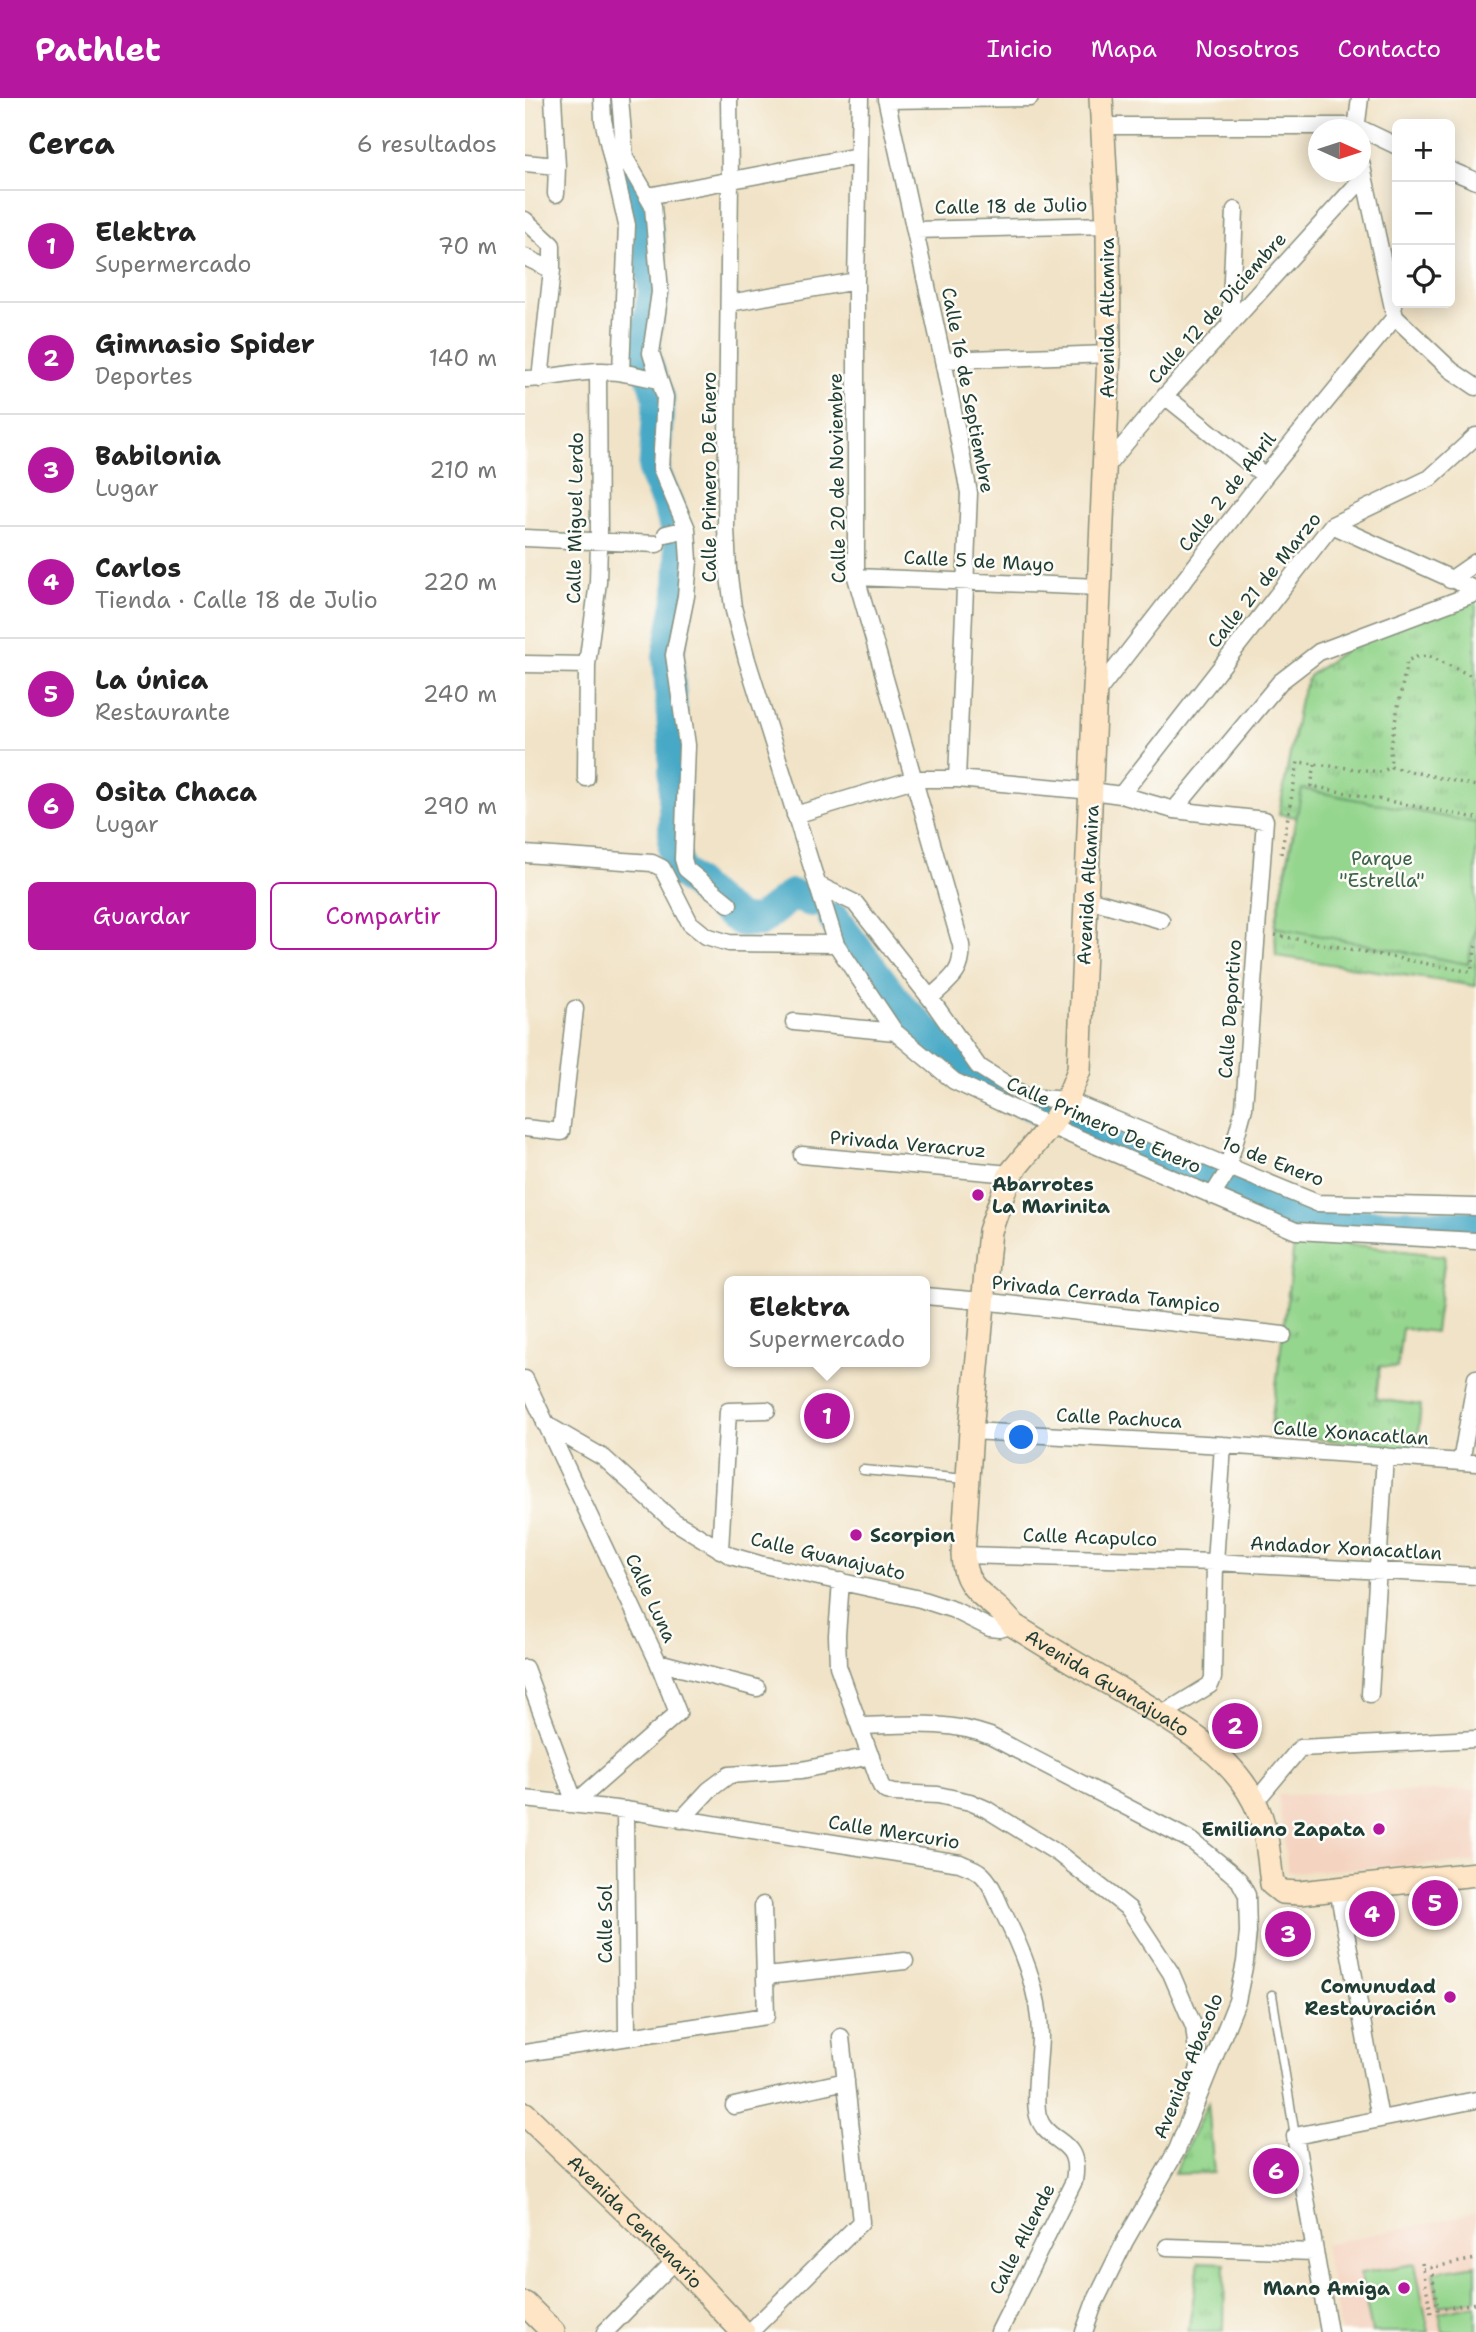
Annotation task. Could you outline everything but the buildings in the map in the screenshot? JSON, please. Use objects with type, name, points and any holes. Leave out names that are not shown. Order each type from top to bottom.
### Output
[{"type":"street","points":[[553,98],[556,194]]},
{"type":"street","points":[[602,98],[603,120],[627,225],[629,374]]},
{"type":"street","points":[[619,98],[625,158],[653,206],[660,292],[651,353],[665,397],[661,468],[687,529],[689,561],[686,596],[674,655],[687,745],[683,859],[686,869],[729,904]]},
{"type":"street","name":"Calle Primero De Enero","points":[[729,98],[728,569],[733,607],[836,944],[895,1032],[954,1081],[1050,1126],[1296,1231],[1476,1241]]},
{"type":"street","name":"Calle 20 de Noviembre","points":[[860,98],[856,281],[856,577],[962,952],[963,960],[957,973],[930,998]]},
{"type":"street","points":[[886,99],[1030,98]]},
{"type":"street","name":"Avenida Altamira","points":[[1013,1625],[1004,1613],[971,1585],[965,1572],[963,1555],[971,1431],[990,1231],[1010,1174],[1050,1126],[1067,1100],[1079,1070],[1109,354],[1108,225],[1101,98]]},
{"type":"street","points":[[1357,119],[1360,98]]},
{"type":"street","name":"Calle 16 de Septiembre","points":[[886,99],[969,493],[957,779]]},
{"type":"street","points":[[1103,126],[1308,128]]},
{"type":"street","points":[[1371,135],[1392,144]]},
{"type":"street","points":[[648,197],[858,156]]},
{"type":"street","points":[[525,163],[557,166]]},
{"type":"street","points":[[1455,172],[1476,181]]},
{"type":"street","name":"Calle 12 de Diciembre","points":[[1104,469],[1352,182]]},
{"type":"street","points":[[1365,182],[1395,317],[1451,370],[1476,387]]},
{"type":"street","points":[[1230,325],[1235,210]]},
{"type":"street","points":[[525,220],[552,245],[552,270],[532,379],[598,371],[659,380]]},
{"type":"street","name":"Calle 18 de Julio","points":[[915,230],[1108,225]]},
{"type":"street","points":[[525,257],[552,270]]},
{"type":"street","points":[[729,303],[856,281]]},
{"type":"street","name":"Calle 2 de Abril","points":[[1095,695],[1265,476],[1395,317]]},
{"type":"street","points":[[943,360],[1109,354]]},
{"type":"street","name":"Calle Miguel Lerdo","points":[[586,778],[587,665],[598,582],[598,371]]},
{"type":"street","points":[[1165,396],[1265,476]]},
{"type":"street","name":"Calle 21 de Marzo","points":[[1121,795],[1332,525],[1430,478],[1476,436]]},
{"type":"street","points":[[1332,525],[1476,592]]},
{"type":"street","points":[[525,538],[599,541],[661,539],[687,529]]},
{"type":"street","points":[[1450,580],[1476,562]]},
{"type":"street","name":"Calle 5 de Mayo","points":[[856,577],[1099,587]]},
{"type":"street","points":[[795,815],[914,779],[957,779],[1092,791],[1121,795],[1174,810],[1280,682],[1319,652],[1476,592]]},
{"type":"street","points":[[525,664],[587,665]]},
{"type":"street","name":"Calle Deportivo","points":[[1174,810],[1265,820],[1244,1108],[1227,1170],[1214,1194]]},
{"type":"street","points":[[525,854],[652,863],[662,868],[690,923],[706,936],[729,943],[836,944]]},
{"type":"street","name":"Calle Primero De Enero","points":[[818,886],[855,903],[930,998],[978,1066],[1027,1097],[1067,1100]]},
{"type":"street","points":[[1088,899],[1161,920]]},
{"type":"street","points":[[525,1128],[561,1132],[575,1009]]},
{"type":"street","points":[[794,1022],[895,1032]]},
{"type":"street","name":"1o de Enero","points":[[1067,1100],[1227,1170],[1317,1203],[1476,1207]]},
{"type":"street","name":"Privada Veracruz","points":[[802,1155],[1010,1174]]},
{"type":"street","name":"Privada Cerrada Tampico","points":[[930,1296],[1283,1335]]},
{"type":"street","points":[[1469,1463],[1476,1378]]},
{"type":"street","name":"Calle Luna","points":[[525,1379],[528,1398],[545,1423],[658,1662],[678,1713],[575,1803]]},
{"type":"street","points":[[720,1550],[728,1411],[767,1410]]},
{"type":"street","name":"Calle Guanajuato","points":[[545,1423],[604,1458],[672,1520],[720,1550],[750,1562],[939,1604],[989,1628],[1000,1629],[1013,1625]]},
{"type":"street","name":"Calle Pachuca","points":[[971,1431],[1223,1445]]},
{"type":"street","points":[[1161,1715],[1210,1685],[1213,1678],[1215,1562],[1223,1445]]},
{"type":"street","name":"Calle Xonacatlan","points":[[1223,1445],[1469,1463]]},
{"type":"street","points":[[1370,1694],[1385,1456]]},
{"type":"street","name":"Calle Acapulco","points":[[963,1555],[1215,1562]]},
{"type":"street","name":"Andador Xonacatlan","points":[[1215,1562],[1476,1576]]},
{"type":"street","points":[[841,1581],[837,1634],[838,1666],[881,1786],[887,1791],[938,1795],[970,1802],[1059,1854],[1129,1909],[1171,1973],[1194,2027],[1199,2067],[1177,2150]]},
{"type":"street","name":"Avenida Guanajuato","points":[[1013,1625],[1188,1732],[1218,1757],[1240,1779],[1255,1802],[1262,1821],[1272,1884]]},
{"type":"street","points":[[658,1662],[757,1688]]},
{"type":"street","points":[[525,1668],[575,1803]]},
{"type":"street","points":[[860,1726],[943,1724],[968,1728],[990,1736],[1192,1841],[1239,1880],[1247,1895],[1272,1884],[1288,1894],[1476,1874],[1476,1880]]},
{"type":"street","points":[[1255,1802],[1300,1748],[1476,1739]]},
{"type":"street","points":[[681,1819],[709,1790],[729,1775],[802,1770],[871,1756]]},
{"type":"street","name":"Calle Mercurio","points":[[525,1799],[625,1810],[960,1863],[979,1871],[991,1886],[1022,1951],[1036,2002],[1040,2033],[1038,2118],[1050,2133]]},
{"type":"street","name":"Calle Sol","points":[[625,1810],[627,2037]]},
{"type":"street","points":[[1338,1889],[1380,2119]]},
{"type":"street","name":"Avenida Abasolo","points":[[1084,2332],[1094,2304],[1125,2241],[1177,2150],[1237,2001],[1248,1932],[1247,1895]]},
{"type":"street","points":[[525,2053],[766,2015],[763,1905]]},
{"type":"street","points":[[766,1976],[905,1961]]},
{"type":"street","points":[[750,2332],[861,2222],[841,2037]]},
{"type":"street","points":[[734,2106],[846,2081]]},
{"type":"street","points":[[1329,2332],[1295,2136],[1476,2100]]},
{"type":"street","name":"Avenida Centenario","points":[[525,2114],[676,2260],[743,2332]]},
{"type":"street","name":"Calle Allende","points":[[999,2332],[1074,2181],[1075,2158],[1071,2150],[1050,2133]]},
{"type":"street","points":[[1167,2247],[1314,2252]]},
{"type":"street","points":[[605,2332],[676,2260]]},
{"type":"street","points":[[525,2304],[553,2332]]},
{"type":"lane","points":[[863,1470],[969,1479]]},
{"type":"lane","points":[[1275,1997],[1295,2136]]},
{"type":"path","points":[[1391,767],[1390,748],[1407,661],[1429,656],[1476,678]]},
{"type":"path","points":[[1288,815],[1298,762],[1381,772],[1391,767],[1476,786]]},
{"type":"path","points":[[1315,764],[1311,786],[1476,818]]},
{"type":"path","points":[[1275,935],[1471,972],[1476,945]]},
{"type":"path","points":[[1423,2269],[1476,2259]]},
{"type":"path","points":[[1422,2263],[1431,2314]]},
{"type":"path","points":[[1431,2267],[1438,2309],[1476,2302]]},
{"type":"path","points":[[1423,2302],[1429,2300]]},
{"type":"shaded area","name":"Emiliano Zapata","points":[[1476,1790],[1476,1862],[1288,1872],[1278,1795]]},
{"type":"shaded area","name":"Mano Amiga","points":[[1476,2214],[1476,2332],[1341,2332],[1324,2244]]},
{"type":"green space","name":"Parque \"Estrella\"","points":[[1476,593],[1476,986],[1276,956],[1275,927],[1296,817],[1279,814],[1300,699],[1309,676],[1369,633]]},
{"type":"green space","points":[[1302,789],[1476,823],[1476,922],[1468,964],[1275,927]]},
{"type":"green space","points":[[1295,1237],[1445,1256],[1435,1332],[1402,1328],[1397,1368],[1380,1366],[1376,1399],[1421,1405],[1416,1451],[1270,1433]]},
{"type":"green space","points":[[1208,2103],[1214,2173],[1174,2174]]},
{"type":"green space","points":[[1199,2262],[1225,2263],[1224,2332],[1188,2332]]},
{"type":"green space","points":[[1415,2264],[1429,2332],[1372,2332],[1360,2273]]},
{"type":"green space","points":[[1476,2265],[1476,2300],[1439,2306],[1433,2272]]},
{"type":"green space","points":[[1476,2305],[1476,2332],[1443,2332],[1439,2312]]},
{"type":"waterway","points":[[624,168],[645,210],[654,292],[645,334],[644,356],[659,398],[654,473],[671,513],[681,560],[680,594],[668,656],[674,744],[674,852],[679,870],[717,904],[741,921],[759,921],[792,895],[811,901]]},
{"type":"waterway","points":[[834,919],[902,1009],[985,1085],[1041,1109],[1074,1118],[1221,1183],[1305,1224],[1476,1226]]},
{"type":"place","name":"Abarrotes La Marinita","points":[[978,1195]]},
{"type":"place","name":"Elektra","points":[[827,1416]]},
{"type":"place","name":"Scorpion","points":[[856,1535]]},
{"type":"place","name":"Gimnasio Spider","points":[[1235,1726]]},
{"type":"place","name":"Emiliano Zapata","points":[[1379,1829]]},
{"type":"place","name":"La única","points":[[1435,1903]]},
{"type":"place","name":"Carlos","points":[[1372,1914]]},
{"type":"place","name":"Babilonia","points":[[1288,1934]]},
{"type":"place","name":"Comunudad Restauración","points":[[1450,1997]]},
{"type":"place","name":"Osita Chaca","points":[[1276,2171]]},
{"type":"place","name":"Mano Amiga","points":[[1404,2288]]}]
